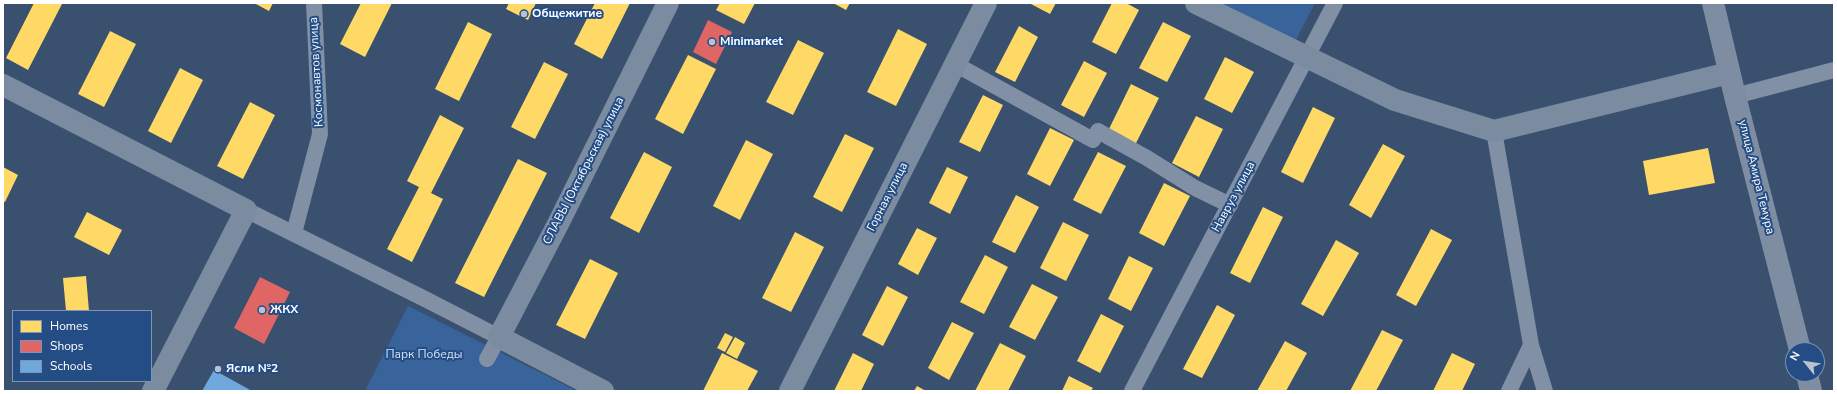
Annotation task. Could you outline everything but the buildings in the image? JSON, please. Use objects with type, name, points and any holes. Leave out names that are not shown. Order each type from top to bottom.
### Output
[{"type":"main road","name":"улица Амира Темура","points":[[1713,3],[1735,96],[1798,342]]},
{"type":"street","name":"Космонавтов улица","points":[[294,233],[320,134],[314,3]]},
{"type":"street","name":"СЛАВЫ (Октябрьская) улица","points":[[499,338],[558,224],[668,3]]},
{"type":"street","name":"Горная улица","points":[[790,391],[986,3]]},
{"type":"street","points":[[1196,3],[1395,100],[1494,131],[1730,73]]},
{"type":"street","name":"Навруз улица","points":[[1132,391],[1335,3]]},
{"type":"street","points":[[955,64],[1095,136],[1147,158],[1195,188],[1230,205]]},
{"type":"street","points":[[1735,96],[1834,70]]},
{"type":"street","points":[[3,85],[603,391]]},
{"type":"street","points":[[1494,131],[1531,344],[1545,391]]},
{"type":"street","points":[[153,391],[246,210]]},
{"type":"street","points":[[487,359],[499,338]]},
{"type":"street","points":[[1509,391],[1531,344]]},
{"type":"green space","points":[[1211,3],[1315,3],[1294,44]]},
{"type":"green space","name":"Парк Победы","points":[[408,306],[577,391],[365,391]]},
{"type":"place","name":"Общежитие","points":[[524,14]]},
{"type":"place","name":"Minimarket","points":[[712,42]]},
{"type":"place","name":"ЖКХ","points":[[262,310]]},
{"type":"place","name":"Ясли №2","points":[[218,369]]}]
